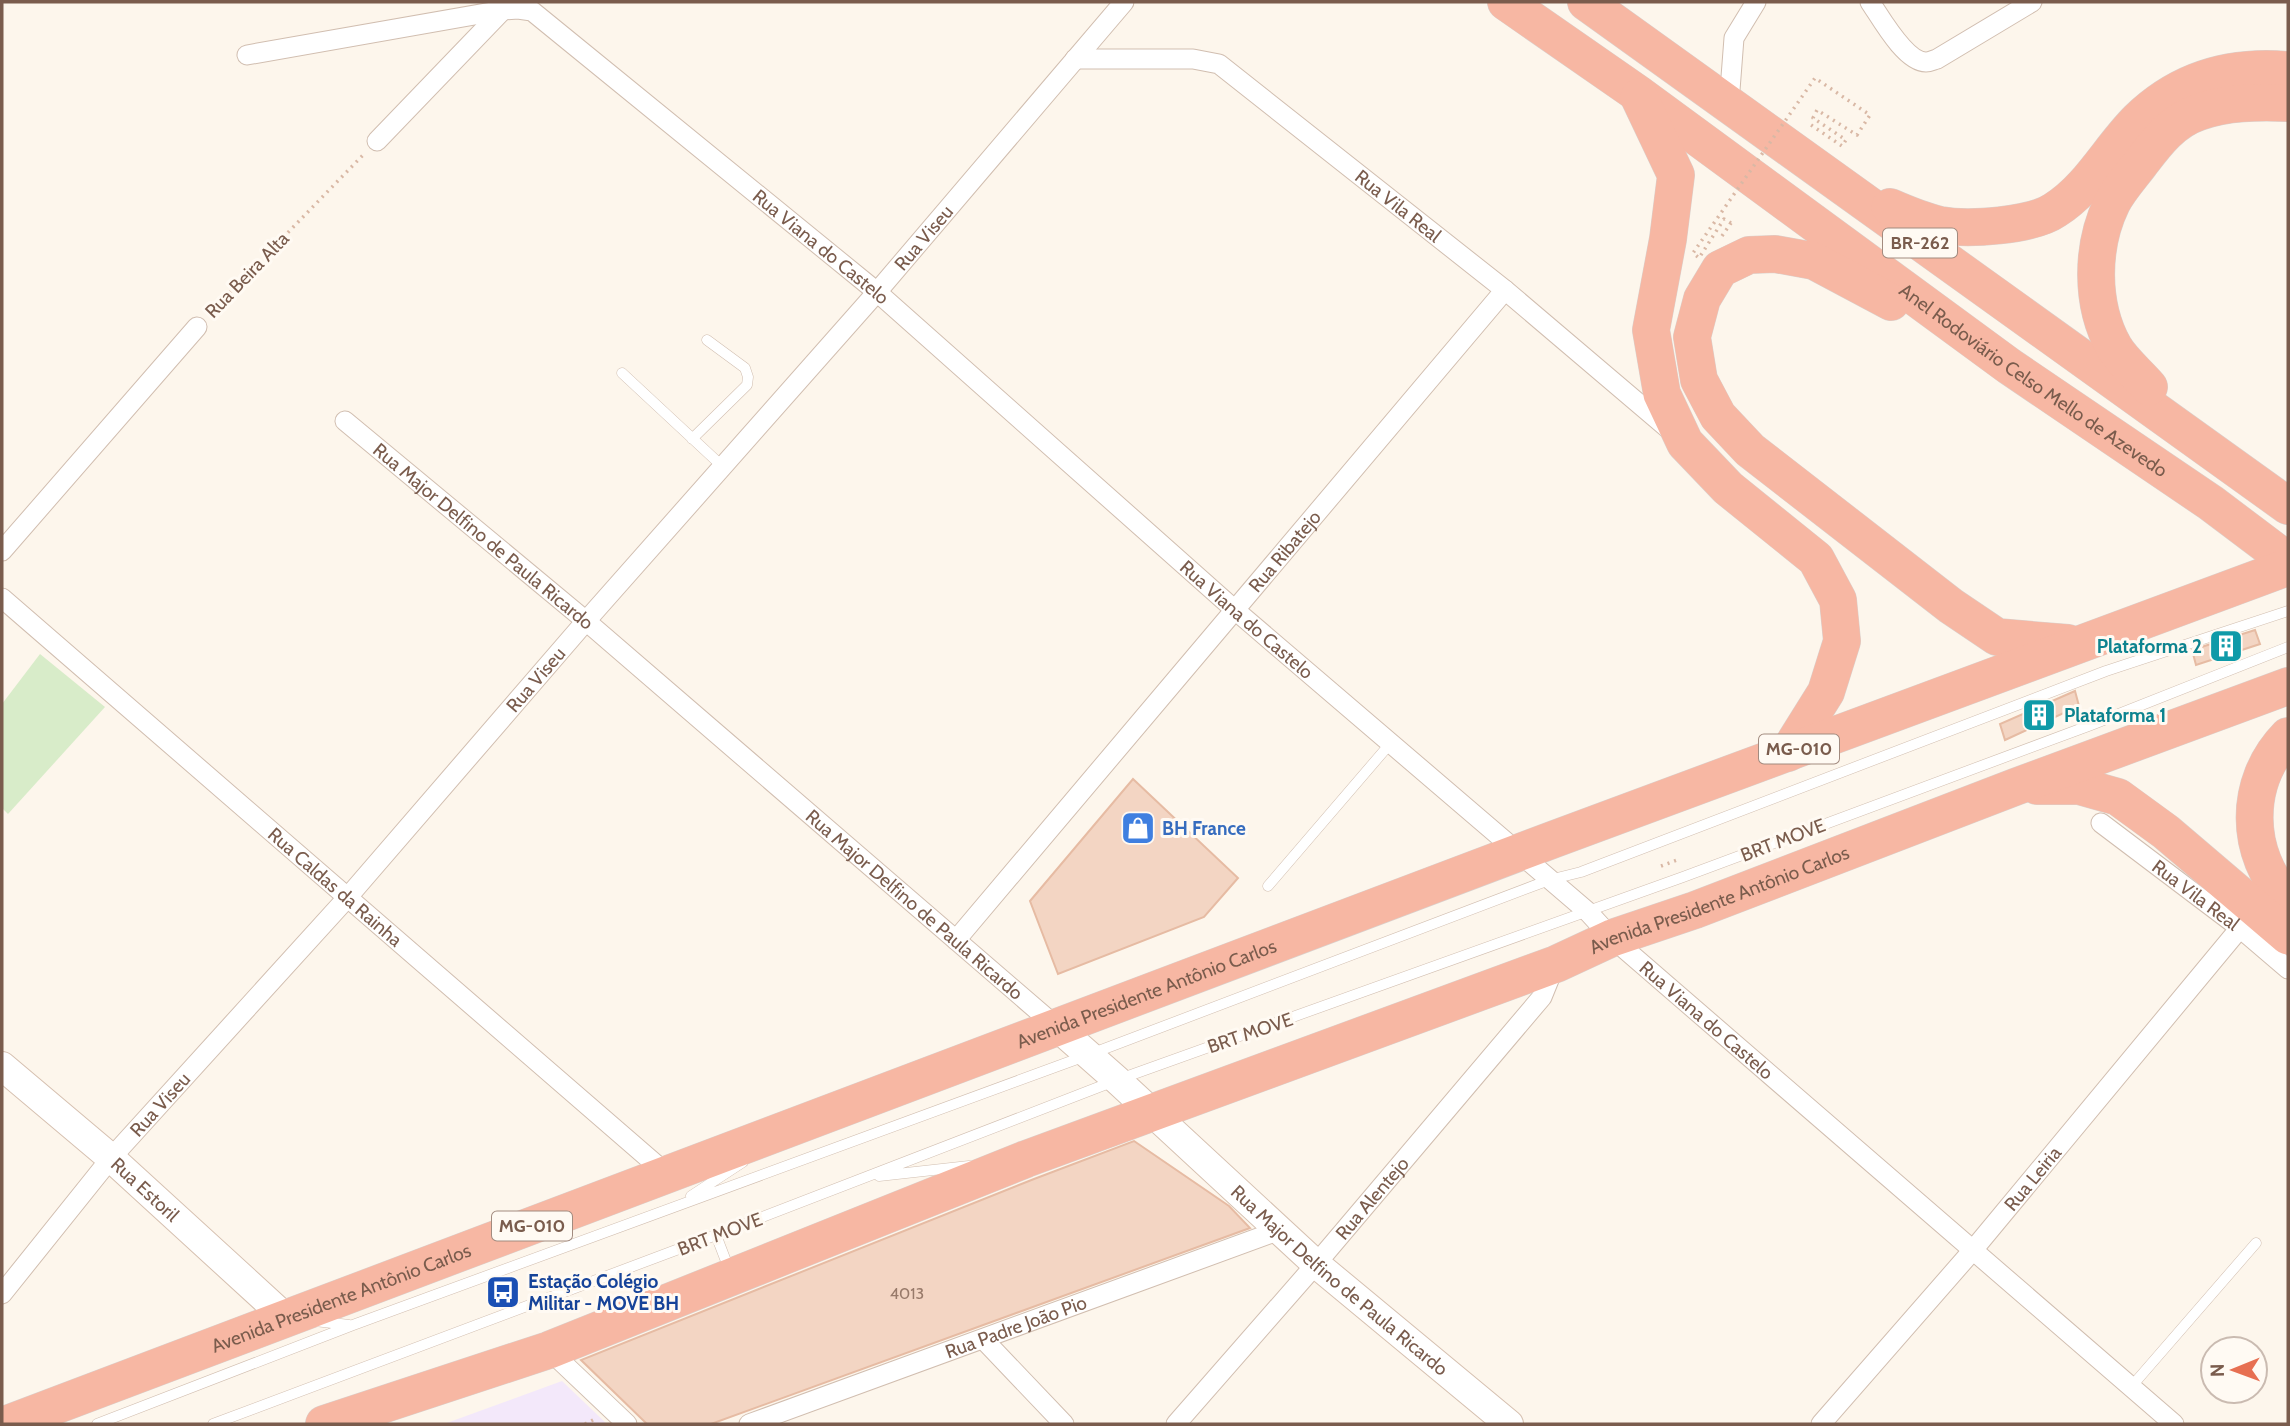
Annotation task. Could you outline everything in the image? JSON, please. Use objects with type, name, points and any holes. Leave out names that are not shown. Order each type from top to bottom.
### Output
[{"type":"highway","name":"Anel Rodoviário Celso Mello de Azevedo","points":[[1506,2],[1637,93],[2009,366],[2211,503],[2288,561]]},
{"type":"highway","name":"BR-262","points":[[1586,2],[2288,506]]},
{"type":"highway","points":[[1833,180],[1906,214],[1941,225],[1990,227],[2024,221],[2054,211],[2090,178],[2138,120],[2183,86],[2223,73],[2273,69],[2288,47]]},
{"type":"highway","points":[[1637,93],[1676,175],[1668,239],[1651,330],[1662,394],[1685,443],[1728,488],[1816,559],[1838,600],[1842,640],[1826,692],[1788,753]]},
{"type":"highway","points":[[2194,437],[2114,348],[2099,309],[2096,272],[2099,239],[2113,202],[2168,129],[2197,112],[2231,104],[2288,103]]},
{"type":"highway","points":[[2009,366],[1814,261],[1775,254],[1749,254],[1720,270],[1702,299],[1692,337],[1699,380],[1718,416],[1750,450],[1951,606],[1997,637],[2079,644]]},
{"type":"highway","name":"Avenida Presidente Antônio Carlos","points":[[7,1424],[286,1318],[671,1191],[800,1126],[1518,853],[2288,567]]},
{"type":"highway","name":"Avenida Presidente Antônio Carlos","points":[[324,1424],[549,1350],[1026,1159],[1556,964],[1600,925],[1695,910],[2288,686]]},
{"type":"highway","points":[[2288,736],[2271,757],[2258,787],[2254,832],[2264,862],[2276,885],[2288,900]]},
{"type":"highway","points":[[2015,787],[2079,786],[2118,797],[2166,832],[2288,936]]},
{"type":"street","name":"Rua Viseu","points":[[2,1294],[111,1158],[347,898],[586,621],[877,292],[1124,2]]},
{"type":"street","points":[[1729,103],[1734,38],[1756,2]]},
{"type":"street","points":[[1870,2],[1896,40],[1911,56],[1925,62],[1937,59],[2032,2]]},
{"type":"street","points":[[377,141],[503,10]]},
{"type":"street","name":"Rua Viana do Castelo","points":[[247,55],[503,10],[532,11],[877,292],[1234,610],[1518,853],[2174,1424]]},
{"type":"street","name":"Rua Vila Real","points":[[1075,59],[1193,59],[1219,64],[1505,290],[1685,443]]},
{"type":"street","name":"Rua Ribatejo","points":[[956,940],[1505,290]]},
{"type":"street","name":"Rua Beira Alta","points":[[2,551],[197,327]]},
{"type":"street","name":"Rua Major Delfino de Paula Ricardo","points":[[345,421],[586,621],[1058,1028],[1316,1264],[1509,1424]]},
{"type":"street","name":"Rua Caldas da Rainha","points":[[2,598],[347,898],[671,1191]]},
{"type":"street","name":"Rua Vila Real","points":[[2101,823],[2240,928],[2288,969]]},
{"type":"street","name":"Rua Leiria","points":[[1821,1424],[1973,1250],[2240,928]]},
{"type":"street","name":"Rua Alentejo","points":[[1176,1424],[1316,1264],[1542,997],[1556,964]]},
{"type":"street","name":"Rua Estoril","points":[[2,1066],[111,1158],[286,1318]]},
{"type":"street","name":"Rua Padre João Pio","points":[[749,1424],[1280,1230]]},
{"type":"street","points":[[984,1340],[1064,1424]]},
{"type":"street","points":[[549,1350],[627,1424]]},
{"type":"lane","points":[[692,439],[747,385],[745,368],[707,340]]},
{"type":"lane","points":[[622,373],[722,466]]},
{"type":"lane","name":"BRT MOVE","points":[[671,1191],[1088,1055],[1549,880],[1581,872],[2106,671],[2288,611]]},
{"type":"lane","name":"BRT MOVE","points":[[213,1424],[716,1235],[1117,1080],[1600,925],[2288,647]]},
{"type":"lane","points":[[1268,886],[1390,745]]},
{"type":"lane","points":[[765,1148],[800,1126]]},
{"type":"lane","name":"BRT MOVE","points":[[97,1424],[353,1325],[754,1156]]},
{"type":"lane","points":[[865,1178],[1026,1159]]},
{"type":"lane","points":[[716,1235],[731,1276]]},
{"type":"lane","points":[[2131,1387],[2256,1243]]},
{"type":"lane","name":"BRT MOVE","points":[[286,1318],[353,1325]]},
{"type":"path","points":[[1731,223],[1724,219],[1699,258],[1693,253],[1815,78],[1870,115],[1857,135],[1817,110],[1813,118],[1846,140],[1842,146],[1811,125]]},
{"type":"path","name":"Rua Beira Alta","points":[[197,327],[377,141]]},
{"type":"shaded area","points":[[562,1381],[607,1424],[444,1424]]},
{"type":"green space","points":[[40,654],[105,707],[8,814],[2,808],[2,704]]},
{"type":"building","name":"Plataforma 2","points":[[2255,630],[2260,644],[2196,665],[2192,650]]},
{"type":"building","name":"Plataforma 1","points":[[2075,691],[2079,706],[2005,740],[2000,724]]},
{"type":"building","name":"BH France","points":[[1133,779],[1238,878],[1204,917],[1058,974],[1030,901]]},
{"type":"building","points":[[1134,1141],[1229,1206],[1250,1228],[711,1424],[647,1424],[581,1360],[1034,1179]]},
{"type":"place","name":"Plataforma 2","points":[[2226,646]]},
{"type":"place","name":"Plataforma 1","points":[[2039,715]]},
{"type":"place","name":"BH France","points":[[1138,828]]},
{"type":"place","name":"Estação Colégio Militar - MOVE BH","points":[[503,1292]]}]
